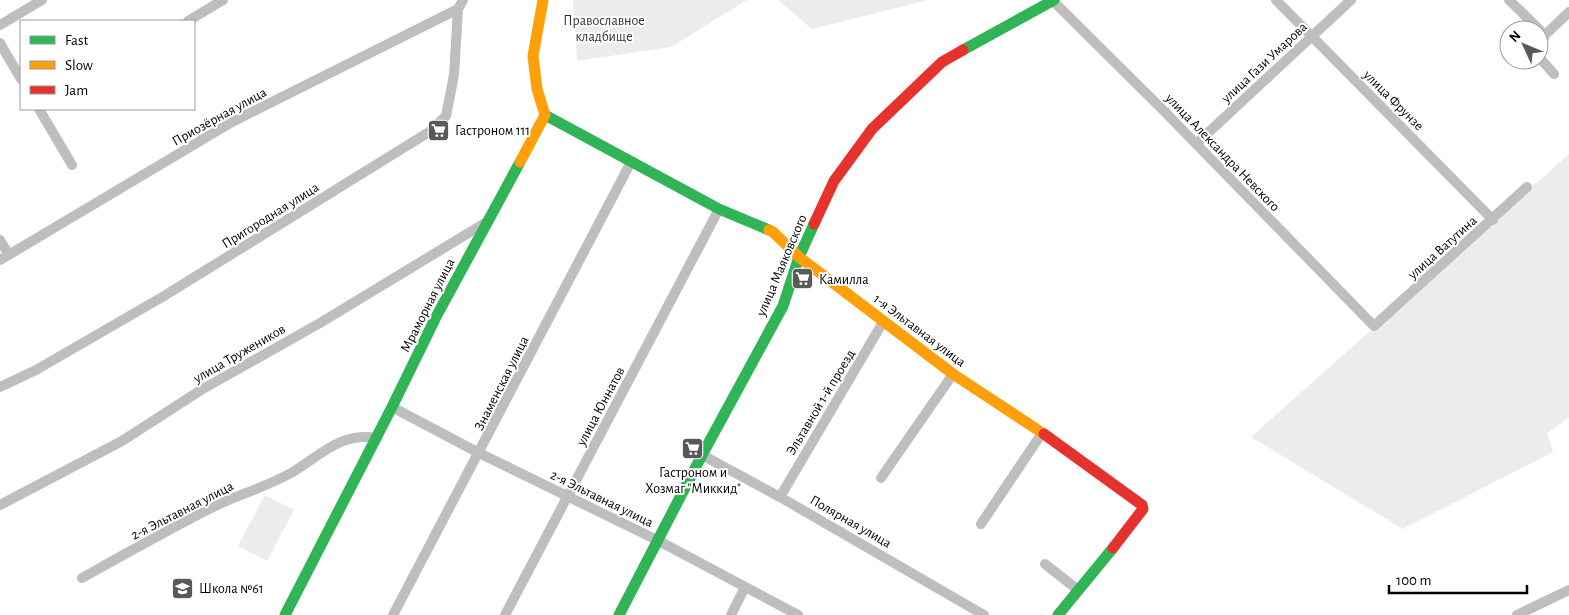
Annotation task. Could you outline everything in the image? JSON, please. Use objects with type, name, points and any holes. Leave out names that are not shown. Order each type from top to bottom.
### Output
[{"type":"street","points":[[0,25],[42,0]]},
{"type":"street","points":[[190,20],[222,0]]},
{"type":"street","points":[[543,0],[533,56],[537,89],[545,115]]},
{"type":"street","name":"улица Александра Невского","points":[[1053,0],[1374,326]]},
{"type":"street","name":"улица Маяковского","points":[[619,615],[702,455],[783,306],[799,257],[834,181],[872,129],[942,62],[1053,0]]},
{"type":"street","name":"улица Фрунзе","points":[[1276,0],[1492,220]]},
{"type":"street","name":"улица Гази Умарова","points":[[1196,144],[1351,0]]},
{"type":"street","points":[[1509,0],[1530,20]]},
{"type":"street","name":"Приозёрная улица","points":[[5,257],[232,122],[461,4]]},
{"type":"street","name":"Пригородная улица","points":[[0,387],[36,370],[164,296],[429,132],[446,116],[454,75],[461,4]]},
{"type":"street","points":[[1549,31],[1569,12]]},
{"type":"street","points":[[0,43],[20,77]]},
{"type":"street","points":[[1549,68],[1554,74]]},
{"type":"street","points":[[42,110],[72,164]]},
{"type":"street","name":"1-я Эльтавная улица","points":[[545,115],[719,209],[774,232],[799,257],[953,374],[1042,433],[1142,505],[1139,516],[1078,590]]},
{"type":"street","name":"Мраморная улица","points":[[285,615],[377,438],[436,318],[545,115]]},
{"type":"street","name":"Знаменская улица","points":[[393,615],[631,162]]},
{"type":"street","name":"улица Ватутина","points":[[1374,326],[1527,188]]},
{"type":"street","name":"улица Юннатов","points":[[505,615],[719,209]]},
{"type":"street","name":"улица Тружеников","points":[[0,504],[122,441],[202,390],[320,323],[489,220]]},
{"type":"street","points":[[0,240],[5,257]]},
{"type":"street","name":"Эльтавной 1-й проезд","points":[[780,496],[884,322]]},
{"type":"street","points":[[881,478],[953,374]]},
{"type":"street","name":"2-я Эльтавная улица","points":[[392,407],[479,454],[657,540],[798,615]]},
{"type":"street","points":[[981,524],[1042,433]]},
{"type":"street","name":"2-я Эльтавная улица","points":[[82,578],[208,510],[290,473],[321,451],[348,439],[365,436],[377,438]]},
{"type":"street","name":"Полярная улица","points":[[702,455],[780,496],[984,615]]},
{"type":"street","points":[[1046,564],[1078,590],[1058,615]]},
{"type":"street","points":[[731,615],[745,587]]},
{"type":"street","points":[[1517,615],[1569,590]]},
{"type":"green space","name":"Православное кладбище","points":[[573,0],[747,0],[671,47],[577,61]]},
{"type":"green space","points":[[778,0],[928,0],[812,29]]},
{"type":"green space","points":[[1569,154],[1569,417],[1547,433],[1553,452],[1403,529],[1251,437]]},
{"type":"green space","points":[[265,495],[294,510],[267,561],[238,546]]},
{"type":"traffic: fast","points":[[963,50],[1054,0]]},
{"type":"traffic: fast","points":[[545,115],[719,209],[769,230]]},
{"type":"traffic: fast","points":[[285,615],[436,317],[520,162]]},
{"type":"traffic: fast","points":[[619,615],[702,455],[783,306],[799,257],[814,224]]},
{"type":"traffic: fast","points":[[1058,615],[1113,548]]},
{"type":"traffic: slow","points":[[520,162],[545,115],[537,89],[533,56],[543,0]]},
{"type":"traffic: slow","points":[[769,230],[799,257],[953,374],[1044,434]]},
{"type":"traffic: jam","points":[[814,224],[834,181],[872,129],[942,62],[963,50]]},
{"type":"traffic: jam","points":[[1044,434],[1142,505],[1143,509],[1113,548]]},
{"type":"place","name":"Гастроном 111","points":[[439,130]]},
{"type":"place","name":"Камилла","points":[[803,279]]},
{"type":"place","name":"Гастроном и Хозмаг \"Миккид\"","points":[[693,449]]},
{"type":"place","name":"Школа №61","points":[[183,588]]}]
